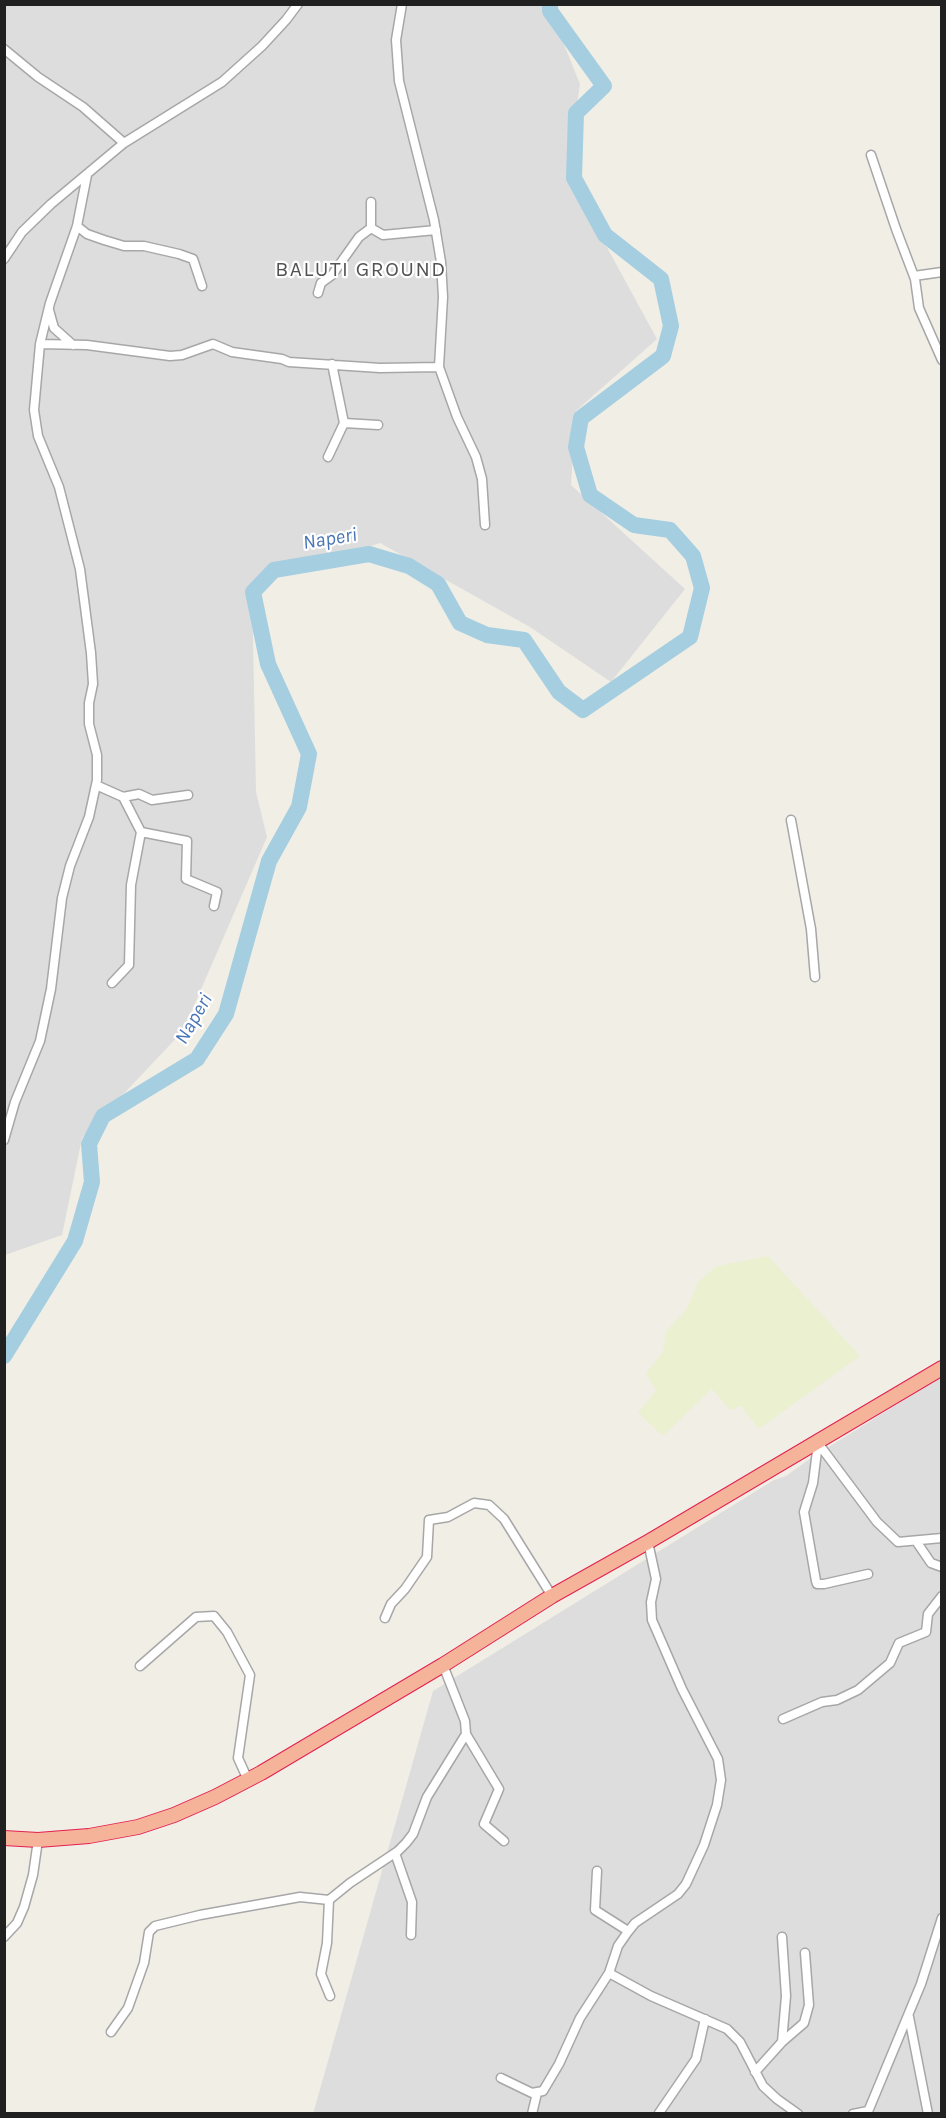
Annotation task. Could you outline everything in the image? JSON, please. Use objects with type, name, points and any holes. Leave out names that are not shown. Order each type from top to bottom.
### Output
[{"type":"highway","points":[[4,1838],[38,1840],[89,1836],[138,1827],[174,1815],[248,1780],[443,1665],[552,1596],[818,1443],[942,1368]]},
{"type":"street","points":[[4,259],[22,232],[51,204],[124,143],[222,82],[262,46],[298,4]]},
{"type":"street","points":[[402,4],[396,40],[399,81],[436,230],[441,262],[443,297],[439,367],[457,417],[476,457],[482,479],[485,525]]},
{"type":"street","points":[[4,49],[38,77],[83,107],[124,143]]},
{"type":"street","points":[[871,154],[914,276],[919,308],[942,360]]},
{"type":"street","points":[[4,1140],[15,1101],[40,1041],[51,989],[62,898],[70,866],[89,817],[96,785],[97,754],[89,724],[89,703],[93,684],[91,653],[80,569],[60,487],[38,436],[34,410],[40,344],[49,307],[78,226],[87,175]]},
{"type":"street","points":[[371,202],[371,228]]},
{"type":"street","points":[[78,226],[87,234],[124,246],[144,246],[194,259],[202,286]]},
{"type":"street","points":[[371,228],[383,235],[436,230]]},
{"type":"street","points":[[318,293],[321,283],[332,275],[359,237],[371,228]]},
{"type":"street","points":[[914,276],[942,272]]},
{"type":"street","points":[[49,307],[54,328],[73,345]]},
{"type":"street","points":[[40,344],[73,345],[170,356],[182,355],[213,344],[232,352],[289,362],[381,368],[439,367]]},
{"type":"street","points":[[328,457],[344,423],[332,364]]},
{"type":"street","points":[[344,423],[378,425]]},
{"type":"street","points":[[96,785],[123,797],[139,794],[153,800],[188,795]]},
{"type":"street","points":[[112,983],[129,965],[131,885],[141,832],[123,797]]},
{"type":"street","points":[[791,820],[811,929],[815,977]]},
{"type":"street","points":[[141,832],[187,842],[186,879],[217,892],[214,906]]},
{"type":"street","points":[[818,1443],[877,1522],[898,1542],[942,1538]]},
{"type":"street","points":[[818,1443],[813,1483],[804,1512],[817,1584],[868,1574]]},
{"type":"street","points":[[385,1618],[390,1604],[405,1589],[427,1557],[429,1520],[448,1517],[474,1503],[489,1505],[504,1519],[552,1596]]},
{"type":"street","points":[[916,1541],[931,1563],[942,1567]]},
{"type":"street","points":[[501,2078],[524,2091],[537,2093],[543,2091],[580,2018],[609,1972],[618,1946],[635,1923],[678,1894],[686,1884],[711,1826],[721,1780],[718,1759],[682,1689],[652,1620],[651,1602],[656,1579],[648,1542]]},
{"type":"street","points":[[783,1719],[858,1690],[890,1663],[899,1643],[926,1632],[928,1614],[942,1596]]},
{"type":"street","points":[[140,1666],[196,1617],[214,1616],[227,1632],[250,1675],[238,1758],[248,1780]]},
{"type":"street","points":[[443,1665],[465,1721],[466,1734],[499,1789],[484,1824],[504,1841]]},
{"type":"street","points":[[111,2032],[128,2008],[144,1963],[151,1929],[200,1914],[300,1897],[329,1900],[394,1853],[413,1834],[427,1797],[466,1734]]},
{"type":"street","points":[[4,1937],[17,1923],[24,1907],[33,1875],[38,1840]]},
{"type":"street","points":[[394,1853],[412,1902],[411,1935]]},
{"type":"street","points":[[597,1871],[595,1910],[628,1931]]},
{"type":"street","points":[[329,1900],[327,1943],[321,1974],[330,1996]]},
{"type":"street","points":[[853,2114],[867,2112],[909,2016],[940,1924]]},
{"type":"street","points":[[782,1937],[786,1996],[782,2042]]},
{"type":"street","points":[[755,2072],[782,2042],[804,2024],[809,2005],[805,1953]]},
{"type":"street","points":[[609,1972],[651,1996],[727,2028],[734,2034],[769,2092],[798,2114]]},
{"type":"street","points":[[909,2016],[928,2114]]},
{"type":"street","points":[[659,2113],[696,2059],[705,2019]]},
{"type":"street","points":[[532,2114],[537,2093]]},
{"type":"shaded area","points":[[4,5],[548,5],[580,84],[567,174],[657,339],[576,411],[571,485],[685,589],[611,682],[530,627],[380,543],[252,586],[256,792],[267,837],[183,1031],[82,1138],[62,1235],[5,1255]]},
{"type":"shaded area","points":[[941,1377],[941,2113],[313,2114],[433,1691],[774,1480],[786,1476]]},
{"type":"green space","points":[[768,1256],[860,1356],[759,1429],[741,1406],[730,1410],[712,1389],[663,1436],[638,1413],[656,1391],[646,1373],[663,1352],[666,1331],[687,1309],[698,1282],[717,1266]]},
{"type":"waterway","name":"Naperi","points":[[4,1356],[75,1241],[92,1182],[89,1144],[103,1116],[197,1059],[226,1014],[269,861],[299,807],[309,754],[268,664],[253,592],[274,570],[369,554],[409,566],[438,584],[460,623],[487,635],[524,640],[559,692],[583,710],[690,637],[702,588],[693,556],[670,530],[634,525],[590,495],[576,447],[581,418],[663,356],[671,326],[661,279],[605,235],[574,178],[576,113],[604,86],[550,11],[550,4]]},
{"type":"district","name":"BALUTI GROUND","points":[[361,270]]}]
